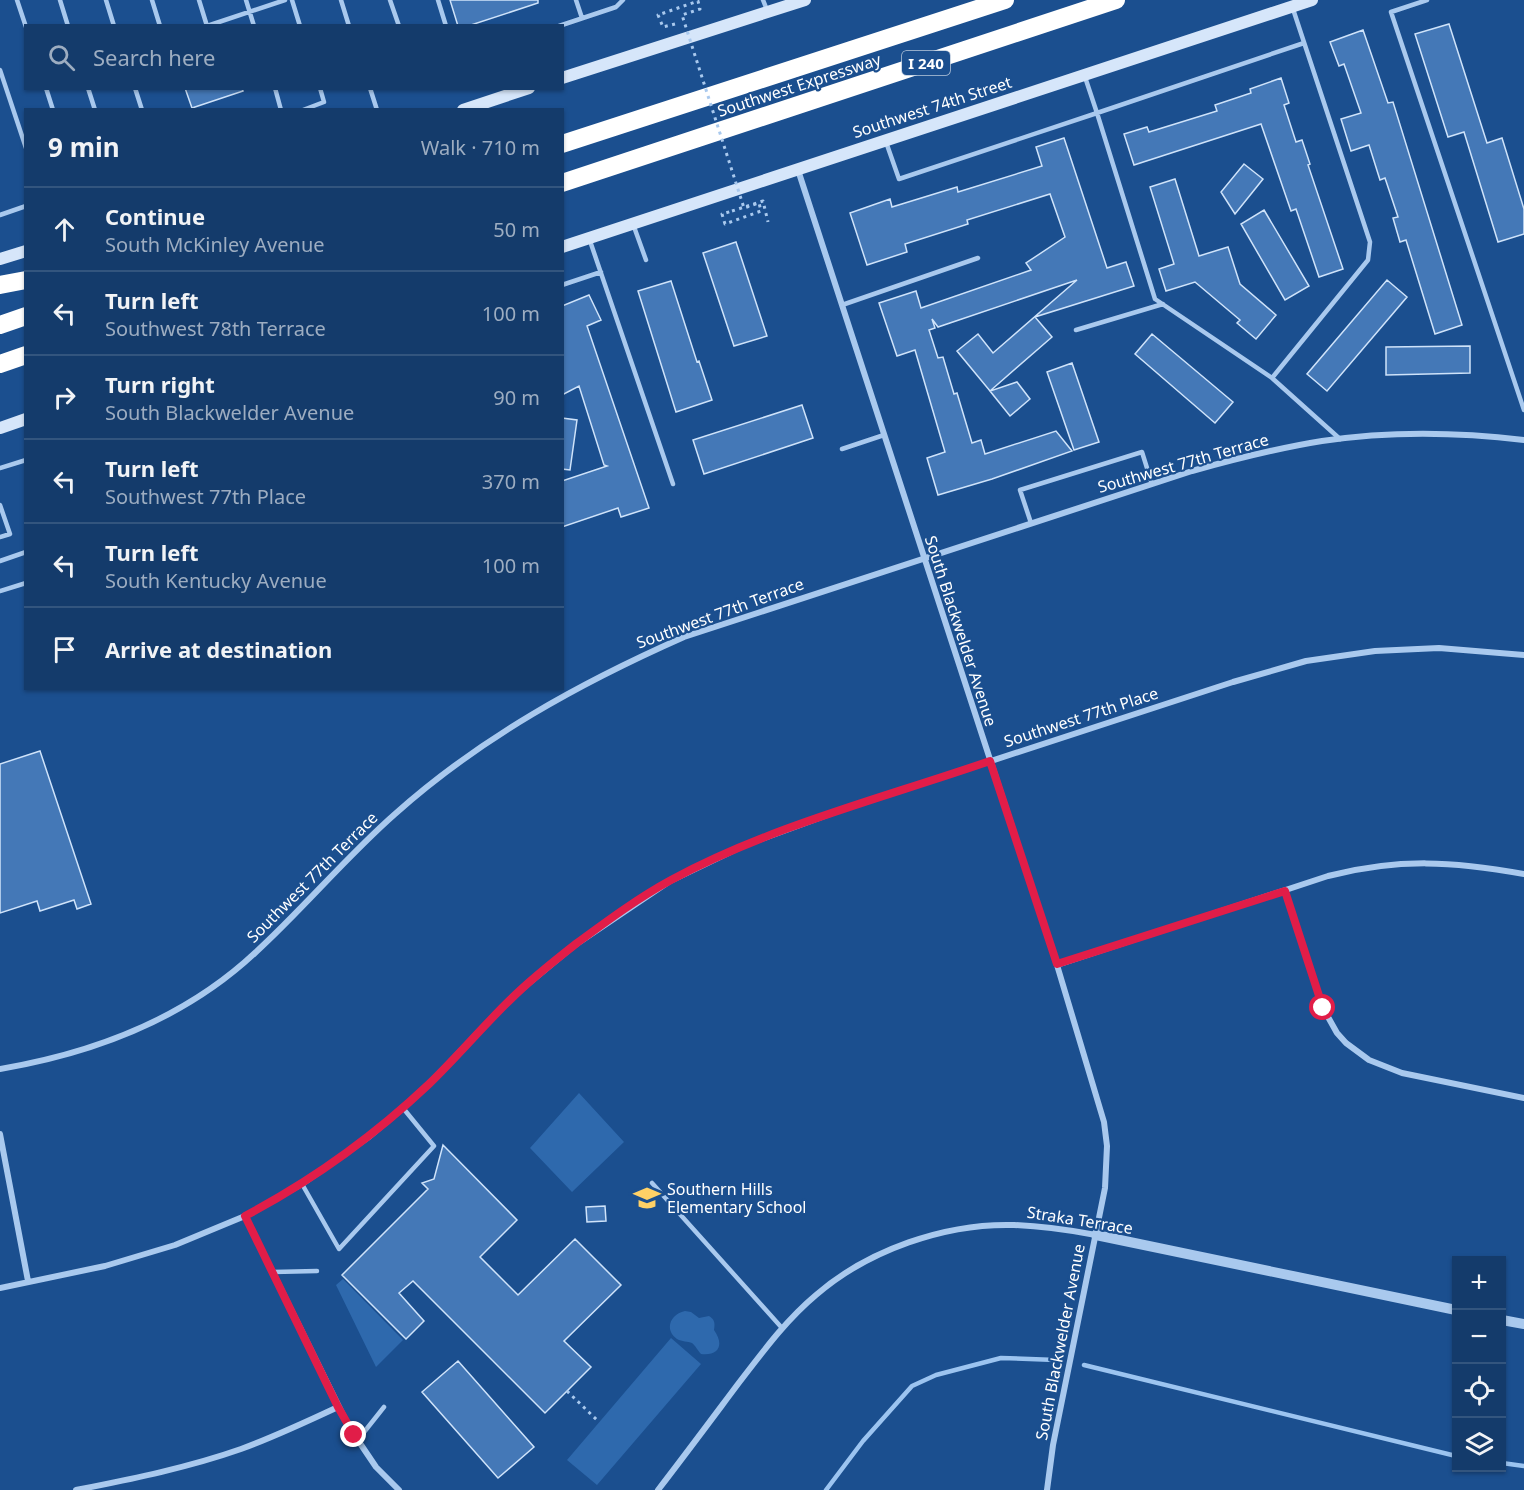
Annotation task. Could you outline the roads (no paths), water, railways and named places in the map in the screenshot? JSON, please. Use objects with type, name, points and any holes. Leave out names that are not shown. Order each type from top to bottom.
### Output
[{"type":"highway","name":"Southwest Expressway","points":[[564,143],[1005,0]]},
{"type":"highway","name":"Southwest Expressway","points":[[564,182],[1116,0]]},
{"type":"highway","points":[[0,285],[24,280]]},
{"type":"highway","points":[[0,325],[24,317]]},
{"type":"highway","points":[[0,364],[24,356]]},
{"type":"main road","points":[[564,77],[765,6],[804,0]]},
{"type":"main road","name":"Southwest 74th Street","points":[[564,246],[1312,0]]},
{"type":"main road","points":[[469,108],[523,90]]},
{"type":"main road","points":[[0,259],[24,251]]},
{"type":"main road","points":[[0,428],[24,420]]},
{"type":"street","name":"South Blackwelder Avenue","points":[[798,169],[1057,964],[1104,1122],[1107,1146],[1105,1188],[1053,1445],[1047,1490]]},
{"type":"street","name":"Southwest 77th Terrace","points":[[0,1069],[64,1056],[114,1039],[159,1019],[219,983],[255,953],[395,813],[466,757],[560,697],[615,668],[684,638],[1152,484],[1255,454],[1340,439],[1455,434],[1524,440]]},
{"type":"street","name":"Southwest 77th Place","points":[[0,1288],[105,1266],[175,1245],[245,1216],[302,1184],[370,1136],[403,1108],[511,998],[606,922],[670,881],[707,862],[783,830],[1233,682],[1325,657],[1375,651],[1439,648],[1524,656]]},
{"type":"street","points":[[1057,964],[1358,869],[1417,862],[1449,863],[1524,874]]},
{"type":"street","points":[[1285,891],[1323,1008],[1337,1033],[1346,1043],[1369,1060],[1402,1073],[1524,1098]]},
{"type":"street","points":[[0,1134],[28,1281]]},
{"type":"street","points":[[245,1216],[338,1407],[357,1441],[376,1467],[399,1490]]},
{"type":"street","name":"Straka Terrace","points":[[658,1490],[782,1328],[815,1296],[844,1274],[882,1254],[948,1232],[1012,1225],[1061,1229],[1452,1310]]},
{"type":"street","points":[[1506,1321],[1524,1324]]},
{"type":"street","points":[[76,1490],[141,1477],[217,1456],[266,1439],[338,1407]]},
{"type":"lane","points":[[17,0],[25,24]]},
{"type":"lane","points":[[60,0],[67,24]]},
{"type":"lane","points":[[106,0],[113,24]]},
{"type":"lane","points":[[152,0],[159,24]]},
{"type":"lane","points":[[199,0],[206,24]]},
{"type":"lane","points":[[246,0],[253,24]]},
{"type":"lane","points":[[213,24],[285,0]]},
{"type":"lane","points":[[292,0],[299,24]]},
{"type":"lane","points":[[341,0],[349,24]]},
{"type":"lane","points":[[390,0],[398,24]]},
{"type":"lane","points":[[438,0],[445,24]]},
{"type":"lane","points":[[576,0],[582,18]]},
{"type":"lane","points":[[564,24],[616,7],[623,0]]},
{"type":"lane","points":[[1427,0],[1391,12],[1524,411]]},
{"type":"lane","points":[[1272,378],[1368,260],[1370,242],[1292,6]]},
{"type":"lane","points":[[885,140],[899,179],[1304,43]]},
{"type":"lane","points":[[0,70],[24,142]]},
{"type":"lane","points":[[1084,75],[1155,299],[1272,378],[1340,439]]},
{"type":"lane","points":[[47,90],[51,108]]},
{"type":"lane","points":[[89,90],[94,108]]},
{"type":"lane","points":[[136,90],[141,108]]},
{"type":"lane","points":[[276,90],[280,108]]},
{"type":"lane","points":[[308,108],[324,102],[321,90]]},
{"type":"lane","points":[[371,90],[376,108]]},
{"type":"lane","points":[[0,214],[24,208]]},
{"type":"lane","points":[[633,224],[646,260]]},
{"type":"lane","points":[[589,238],[673,484]]},
{"type":"lane","points":[[842,305],[978,258]]},
{"type":"lane","points":[[564,284],[601,272]]},
{"type":"lane","points":[[1076,330],[1163,304]]},
{"type":"lane","points":[[842,448],[884,435]]},
{"type":"lane","points":[[1031,523],[1020,490],[1142,452],[1152,484]]},
{"type":"lane","points":[[0,468],[24,461]]},
{"type":"lane","points":[[0,505],[10,534],[0,537]]},
{"type":"lane","points":[[0,561],[24,553]]},
{"type":"lane","points":[[0,591],[24,584]]},
{"type":"lane","points":[[302,1184],[339,1249],[434,1146],[403,1108]]},
{"type":"lane","points":[[652,1183],[782,1328]]},
{"type":"lane","points":[[273,1272],[317,1271]]},
{"type":"lane","points":[[357,1441],[384,1407]]},
{"type":"waterway","points":[[826,1490],[863,1441],[912,1386],[936,1375],[1001,1358],[1056,1360]]},
{"type":"waterway","points":[[1084,1365],[1452,1455]]},
{"type":"waterway","points":[[1506,1464],[1524,1466]]},
{"type":"place","name":"Southern Hills Elementary School","points":[[647,1198]]}]
